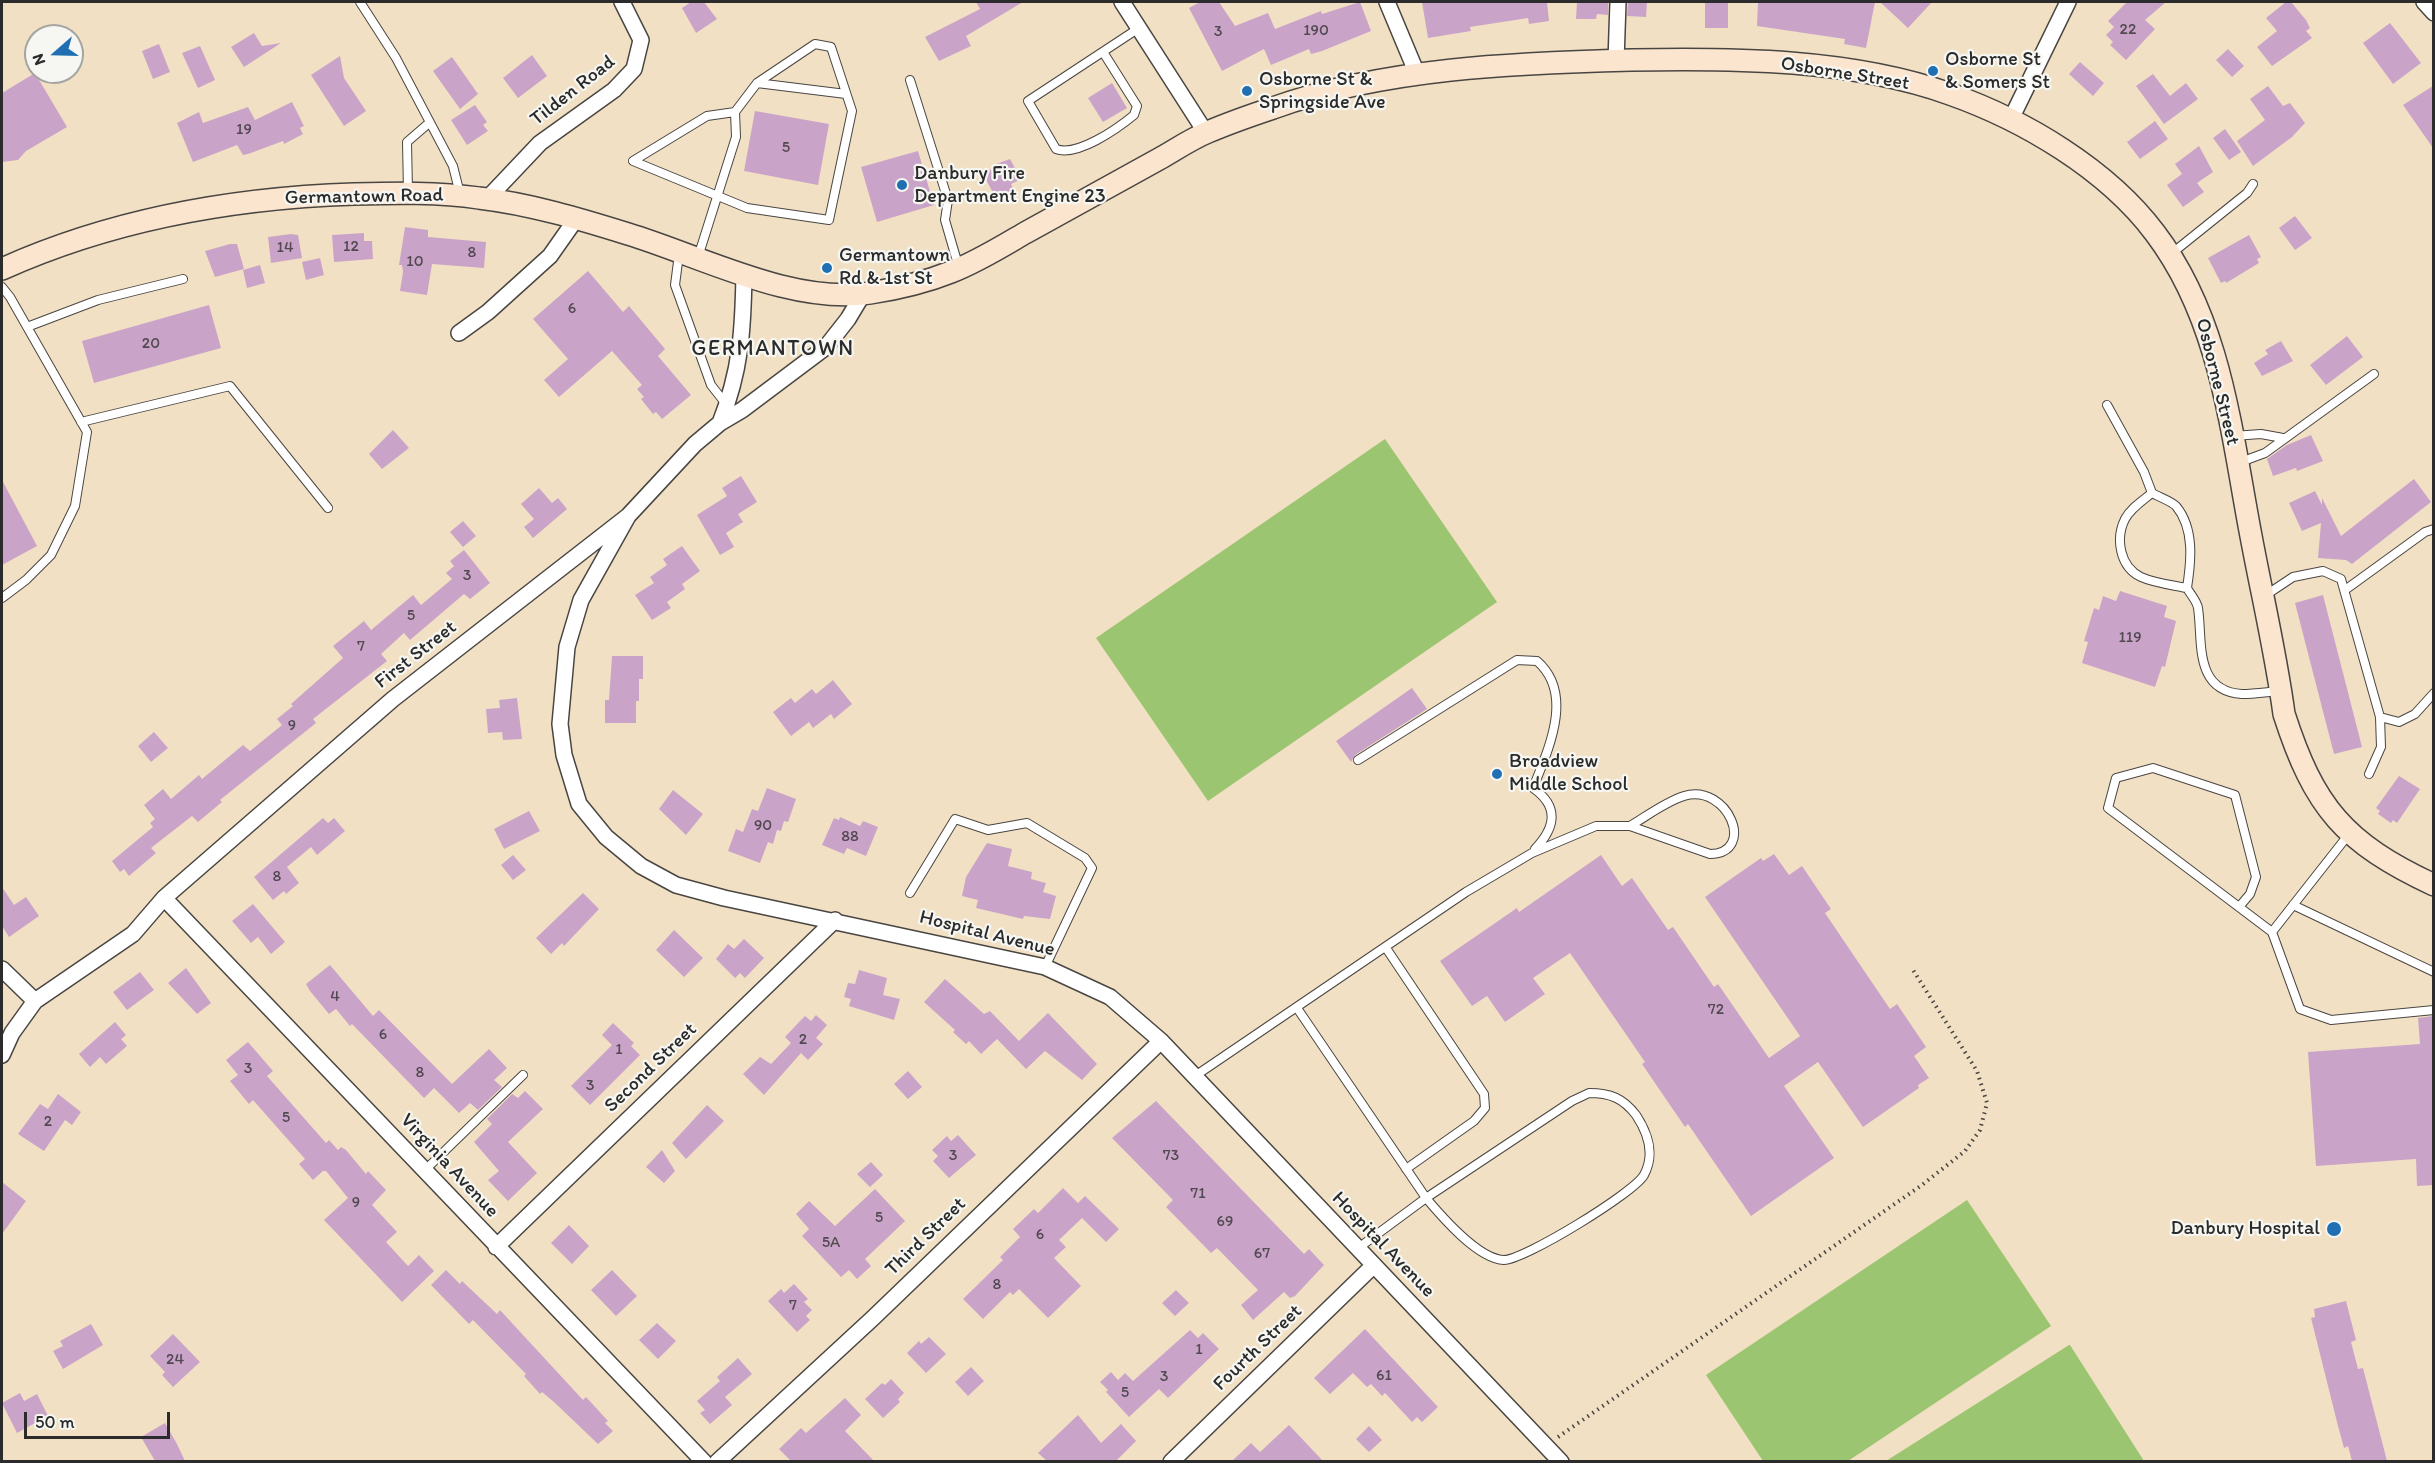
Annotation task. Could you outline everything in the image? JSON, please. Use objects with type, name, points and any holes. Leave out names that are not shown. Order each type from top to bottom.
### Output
[{"type":"main road","name":"Osborne Street","points":[[937,277],[960,269],[1206,133],[1283,104],[1351,87],[1418,76],[1517,65],[1703,59],[1791,63],[1874,75],[1946,92],[2011,119],[2058,147],[2104,181],[2153,230],[2169,255],[2207,326],[2232,436],[2284,714],[2299,761],[2326,809],[2359,842],[2433,885]]},
{"type":"main road","name":"Germantown Road","points":[[2,269],[100,230],[181,212],[274,199],[408,193],[487,199],[542,209],[632,235],[744,275],[794,290],[863,294],[937,277]]},
{"type":"street","name":"Tilden Road","points":[[487,199],[540,143],[614,90],[634,69],[642,40],[622,2]]},
{"type":"street","points":[[1122,2],[1206,133]]},
{"type":"street","points":[[1387,2],[1418,76]]},
{"type":"street","points":[[1616,61],[1618,2]]},
{"type":"street","points":[[2011,119],[2068,2]]},
{"type":"street","points":[[2424,2],[2433,14]]},
{"type":"street","points":[[459,333],[468,328],[550,256],[576,219]]},
{"type":"street","points":[[720,423],[737,376],[742,335],[744,275]]},
{"type":"street","name":"First Street","points":[[2,1055],[12,1033],[35,1001],[133,934],[164,898],[393,699],[628,516],[695,444],[720,423],[742,410],[826,347],[848,319],[863,294]]},
{"type":"street","name":"Hospital Avenue","points":[[628,516],[582,600],[567,647],[560,724],[564,755],[579,804],[606,837],[642,866],[676,885],[724,898],[835,920],[1045,967],[1110,997],[1161,1041],[1561,1461]]},
{"type":"street","name":"Virginia Avenue","points":[[164,898],[240,979],[335,1073],[424,1171],[704,1461]]},
{"type":"street","name":"Second Street","points":[[496,1246],[835,920]]},
{"type":"street","points":[[2,969],[35,1001]]},
{"type":"street","name":"Third Street","points":[[717,1461],[881,1310],[1161,1041]]},
{"type":"street","name":"Fourth Street","points":[[1171,1461],[1374,1265]]},
{"type":"lane","points":[[360,2],[396,58],[453,166],[460,196]]},
{"type":"lane","points":[[1103,52],[1137,106],[1134,116],[1080,149],[1064,152],[1056,149],[1028,101],[1139,28]]},
{"type":"lane","points":[[727,406],[711,385],[675,285],[717,196],[736,137],[735,112],[758,83],[815,44],[831,47],[852,111],[829,220],[747,208],[717,196],[633,161],[706,116],[735,112]]},
{"type":"lane","points":[[910,80],[948,200],[945,220],[960,269]]},
{"type":"lane","points":[[758,83],[846,94]]},
{"type":"lane","points":[[408,193],[407,142],[429,123]]},
{"type":"lane","points":[[2169,255],[2247,193],[2253,184]]},
{"type":"lane","points":[[27,327],[98,300],[183,279]]},
{"type":"lane","points":[[2,287],[87,432],[75,506],[51,555],[26,580],[2,598]]},
{"type":"lane","points":[[2237,463],[2265,453],[2374,374]]},
{"type":"lane","points":[[81,422],[230,386],[328,508]]},
{"type":"lane","points":[[2107,405],[2144,472],[2152,493],[2176,506],[2188,531],[2192,559],[2187,588],[2198,606],[2200,646],[2205,670],[2210,678],[2225,690],[2240,694],[2281,690]]},
{"type":"lane","points":[[2232,436],[2261,434],[2283,438]]},
{"type":"lane","points":[[2152,493],[2135,506],[2125,519],[2120,546],[2124,559],[2130,570],[2140,577],[2187,588]]},
{"type":"lane","points":[[2345,590],[2425,532],[2433,530]]},
{"type":"lane","points":[[2262,597],[2293,577],[2323,571],[2341,579],[2380,717],[2380,747],[2369,774]]},
{"type":"lane","points":[[1358,760],[1517,660],[1537,661],[1550,677],[1557,698],[1552,741],[1533,788],[1544,796],[1549,805],[1549,834],[1532,853]]},
{"type":"lane","points":[[2380,717],[2399,722],[2415,714],[2433,693]]},
{"type":"lane","points":[[2239,908],[2250,894],[2256,877],[2235,795],[2153,768],[2116,778],[2108,808],[2239,908],[2272,932],[2300,1009],[2331,1020],[2433,1010]]},
{"type":"lane","points":[[1195,1076],[1466,892],[1532,853],[1596,826],[1630,826],[1710,854],[1718,854],[1729,848],[1735,826],[1729,814],[1716,800],[1701,795],[1684,796],[1630,826]]},
{"type":"lane","points":[[910,893],[956,819],[988,830],[1027,823],[1085,858],[1092,868],[1045,967]]},
{"type":"lane","points":[[2272,932],[2350,833]]},
{"type":"lane","points":[[2293,905],[2433,972]]},
{"type":"lane","points":[[1386,948],[1484,1094],[1485,1108],[1474,1121],[1406,1168]]},
{"type":"lane","points":[[1297,1008],[1426,1198],[1449,1224],[1483,1252],[1504,1260],[1528,1254],[1628,1192],[1644,1176],[1652,1152],[1641,1122],[1627,1103],[1607,1093],[1589,1093],[1572,1101],[1426,1198],[1357,1249]]},
{"type":"lane","points":[[424,1171],[524,1075]]},
{"type":"path","points":[[1546,1446],[1922,1185],[1965,1151],[1980,1130],[1987,1103],[1977,1071],[1913,970]]},
{"type":"green space","points":[[1385,439],[1497,602],[1208,801],[1096,638]]},
{"type":"green space","points":[[1967,1200],[2051,1326],[1848,1461],[1763,1461],[1706,1375]]},
{"type":"green space","points":[[2069,1345],[2144,1461],[1886,1461]]},
{"type":"building","points":[[691,2],[704,2],[717,19],[696,33],[682,8]]},
{"type":"building","points":[[976,2],[1023,2],[966,36],[971,46],[939,61],[925,37],[980,9]]},
{"type":"building","points":[[1200,2],[1219,2],[1235,26],[1268,13],[1275,29],[1321,11],[1322,14],[1360,2],[1371,31],[1322,51],[1311,54],[1309,49],[1271,65],[1264,49],[1222,71],[1189,8]]},
{"type":"building","points":[[1422,2],[1547,2],[1549,21],[1529,24],[1528,18],[1470,27],[1471,31],[1428,38]]},
{"type":"building","points":[[1577,2],[1608,2],[1608,15],[1597,14],[1596,19],[1576,19]]},
{"type":"building","points":[[1628,2],[1647,2],[1646,17],[1627,16]]},
{"type":"building","points":[[1705,2],[1728,2],[1728,28],[1705,28]]},
{"type":"building","points":[[1758,2],[1875,2],[1866,48],[1844,44],[1845,39],[1757,26]]},
{"type":"building","points":[[1880,2],[1932,2],[1908,28]]},
{"type":"building","points":[[2127,2],[2166,2],[2145,20],[2155,29],[2126,60],[2110,45],[2113,42],[2106,35],[2114,27],[2108,21]]},
{"type":"building","points":[[2286,2],[2291,2],[2306,20],[2310,28],[2306,31],[2312,38],[2272,66],[2257,47],[2277,31],[2266,18]]},
{"type":"building","points":[[2390,23],[2421,63],[2393,84],[2363,43]]},
{"type":"building","points":[[254,33],[262,46],[281,43],[244,67],[231,47]]},
{"type":"building","points":[[159,44],[170,72],[153,79],[142,51]]},
{"type":"building","points":[[200,46],[215,80],[198,88],[182,53]]},
{"type":"building","points":[[2228,49],[2244,66],[2232,77],[2216,60]]},
{"type":"building","points":[[532,55],[547,76],[518,98],[503,78]]},
{"type":"building","points":[[340,56],[344,78],[366,111],[344,126],[311,75]]},
{"type":"building","points":[[452,57],[478,94],[460,109],[433,71]]},
{"type":"building","points":[[2080,62],[2104,83],[2093,96],[2069,74]]},
{"type":"building","points":[[2153,74],[2170,96],[2186,83],[2198,99],[2164,124],[2136,86]]},
{"type":"building","points":[[24,80],[24,84],[42,84],[67,127],[26,151],[18,160],[2,162],[2,93]]},
{"type":"building","points":[[1112,83],[1127,108],[1103,122],[1088,98]]},
{"type":"building","points":[[2268,86],[2283,106],[2290,103],[2305,123],[2292,137],[2253,166],[2237,141],[2265,120],[2250,99]]},
{"type":"building","points":[[2433,86],[2433,148],[2403,105]]},
{"type":"building","points":[[292,102],[304,126],[300,128],[303,134],[284,144],[283,141],[243,155],[237,145],[193,162],[177,123],[199,112],[203,123],[248,107],[255,120]]},
{"type":"building","points":[[475,105],[487,122],[483,125],[488,131],[467,145],[451,120]]},
{"type":"building","points":[[755,111],[829,124],[818,185],[744,171]]},
{"type":"building","points":[[2155,121],[2168,139],[2140,159],[2127,142]]},
{"type":"building","points":[[2225,129],[2241,152],[2229,160],[2213,138]]},
{"type":"building","points":[[2199,146],[2213,172],[2197,183],[2204,192],[2183,207],[2167,185],[2182,174],[2175,164]]},
{"type":"building","points":[[918,151],[934,205],[877,222],[861,167]]},
{"type":"building","points":[[1010,159],[1021,179],[1011,184],[1015,192],[998,202],[983,174],[997,166],[996,164]]},
{"type":"building","points":[[2295,216],[2312,238],[2295,250],[2279,228]]},
{"type":"building","points":[[405,227],[428,230],[428,237],[486,242],[484,268],[432,264],[427,295],[400,291],[403,272],[402,265],[399,265]]},
{"type":"building","points":[[364,233],[364,241],[372,241],[373,259],[334,262],[332,235]]},
{"type":"building","points":[[298,235],[302,258],[271,263],[268,237]]},
{"type":"building","points":[[2249,235],[2261,257],[2257,259],[2259,263],[2226,283],[2225,281],[2221,283],[2208,258]]},
{"type":"building","points":[[237,244],[244,269],[215,277],[205,251]]},
{"type":"building","points":[[320,258],[324,275],[306,280],[302,262]]},
{"type":"building","points":[[260,265],[265,283],[247,288],[243,270]]},
{"type":"building","points":[[588,271],[623,312],[629,306],[665,349],[658,356],[691,395],[662,419],[656,412],[653,414],[641,399],[644,397],[637,389],[642,385],[612,351],[559,397],[544,380],[568,359],[533,319]]},
{"type":"building","points":[[209,305],[221,348],[94,383],[82,341]]},
{"type":"building","points":[[2347,336],[2363,357],[2326,385],[2310,365]]},
{"type":"building","points":[[2281,341],[2293,361],[2262,376],[2254,363],[2268,354],[2265,350]]},
{"type":"building","points":[[393,430],[409,448],[382,469],[369,454]]},
{"type":"building","points":[[2311,435],[2323,461],[2297,471],[2296,468],[2273,476],[2267,459],[2287,445]]},
{"type":"building","points":[[741,476],[757,502],[738,514],[743,522],[726,533],[734,547],[720,555],[697,515],[727,496],[722,488]]},
{"type":"building","points":[[2414,479],[2431,502],[2352,564],[2346,560],[2318,558],[2321,523],[2302,531],[2289,503],[2315,491],[2322,505],[2322,498],[2341,536]]},
{"type":"building","points":[[2,480],[37,546],[2,565]]},
{"type":"building","points":[[539,488],[552,503],[558,498],[567,509],[533,538],[524,527],[534,519],[521,504]]},
{"type":"building","points":[[463,521],[476,536],[463,547],[450,532]]},
{"type":"building","points":[[682,546],[700,571],[682,584],[685,589],[667,602],[671,608],[652,620],[635,595],[654,583],[650,577],[667,565],[663,559]]},
{"type":"building","points":[[464,550],[490,583],[470,599],[464,594],[410,640],[404,633],[381,654],[387,661],[313,719],[316,723],[220,800],[222,802],[198,822],[192,816],[151,848],[156,853],[129,876],[124,869],[120,872],[112,861],[153,827],[150,823],[155,819],[144,805],[163,789],[171,799],[199,775],[202,779],[243,745],[250,751],[282,725],[277,719],[293,706],[291,704],[343,658],[333,646],[364,621],[371,630],[413,595],[421,605],[452,579],[446,573],[454,566],[450,561]]},
{"type":"building","points":[[2120,591],[2167,606],[2164,617],[2176,621],[2165,667],[2162,666],[2155,687],[2082,663],[2088,642],[2084,641],[2094,608],[2099,610],[2103,596],[2116,601]]},
{"type":"building","points":[[2323,595],[2362,747],[2334,754],[2295,603]]},
{"type":"building","points":[[612,656],[643,656],[643,679],[639,679],[636,723],[605,723],[605,700],[609,700]]},
{"type":"building","points":[[833,680],[852,704],[834,719],[831,714],[813,728],[809,722],[791,736],[773,712],[791,698],[795,703],[812,689],[816,694]]},
{"type":"building","points":[[1412,688],[1427,709],[1355,755],[1351,762],[1336,741]]},
{"type":"building","points":[[517,698],[522,739],[503,740],[502,732],[488,733],[486,709],[500,708],[499,700]]},
{"type":"building","points":[[154,732],[168,748],[151,762],[138,746]]},
{"type":"building","points":[[2399,776],[2420,789],[2397,823],[2393,820],[2391,823],[2378,814],[2380,811],[2376,808]]},
{"type":"building","points":[[767,788],[796,799],[788,822],[784,821],[781,831],[777,830],[773,844],[768,842],[760,863],[728,851],[736,829],[743,832],[752,809],[758,811]]},
{"type":"building","points":[[673,790],[703,814],[686,835],[659,809]]},
{"type":"building","points":[[529,811],[540,831],[504,849],[494,829]]},
{"type":"building","points":[[840,817],[860,826],[863,821],[878,827],[866,856],[847,848],[844,854],[822,845],[834,818],[839,820]]},
{"type":"building","points":[[323,818],[328,823],[334,818],[345,831],[317,855],[311,847],[287,867],[299,883],[286,894],[284,891],[273,900],[254,877]]},
{"type":"building","points":[[987,843],[1012,849],[1008,866],[1032,872],[1031,879],[1046,883],[1043,892],[1056,896],[1050,919],[1024,916],[1023,919],[976,908],[978,900],[962,896],[966,877]]},
{"type":"building","points":[[1774,854],[1789,875],[1802,866],[1831,909],[1825,913],[1890,1009],[1897,1004],[1926,1047],[1914,1056],[1929,1078],[1918,1085],[1919,1088],[1863,1127],[1818,1062],[1784,1086],[1834,1158],[1751,1216],[1688,1124],[1685,1127],[1642,1064],[1645,1062],[1570,953],[1533,978],[1545,994],[1505,1022],[1487,996],[1472,1006],[1440,961],[1517,908],[1519,912],[1601,855],[1622,886],[1632,878],[1668,930],[1673,927],[1714,987],[1718,984],[1769,1058],[1800,1036],[1705,897],[1761,858],[1763,861]]},
{"type":"building","points":[[513,855],[526,870],[513,880],[501,865]]},
{"type":"building","points":[[2,887],[14,905],[26,897],[39,916],[9,937],[2,926]]},
{"type":"building","points":[[583,893],[599,909],[564,946],[562,943],[551,954],[536,938]]},
{"type":"building","points":[[253,904],[285,942],[271,954],[258,937],[251,943],[232,921]]},
{"type":"building","points":[[674,930],[703,958],[684,977],[656,950]]},
{"type":"building","points":[[744,939],[764,958],[745,978],[740,973],[735,978],[716,959],[728,944],[734,949]]},
{"type":"building","points":[[330,965],[373,1016],[379,1010],[452,1084],[489,1049],[507,1068],[494,1080],[502,1087],[478,1110],[470,1103],[459,1113],[434,1088],[424,1098],[352,1024],[350,1026],[336,1009],[329,1014],[310,991],[306,984]]},
{"type":"building","points":[[186,968],[211,1003],[197,1014],[168,983]]},
{"type":"building","points":[[859,970],[887,978],[883,995],[900,999],[894,1020],[849,1006],[851,999],[844,997],[848,983],[855,984]]},
{"type":"building","points":[[140,972],[154,990],[127,1010],[113,992]]},
{"type":"building","points":[[945,979],[984,1014],[990,1011],[1019,1041],[1048,1013],[1097,1064],[1082,1080],[1045,1051],[1026,1069],[997,1039],[981,1054],[969,1041],[966,1044],[953,1032],[955,1030],[924,1002]]},
{"type":"building","points":[[816,1015],[827,1025],[816,1038],[823,1044],[808,1060],[801,1053],[764,1095],[743,1074],[760,1057],[771,1064],[791,1043],[785,1037],[805,1016],[811,1021]]},
{"type":"building","points":[[2433,1016],[2433,1185],[2417,1186],[2416,1159],[2316,1166],[2308,1052],[2420,1044],[2418,1018]]},
{"type":"building","points":[[115,1022],[126,1035],[121,1039],[127,1046],[106,1064],[100,1057],[90,1067],[79,1054]]},
{"type":"building","points":[[613,1023],[634,1043],[631,1046],[640,1055],[590,1105],[571,1086],[612,1045],[602,1035]]},
{"type":"building","points":[[248,1042],[273,1071],[267,1076],[326,1143],[329,1140],[338,1150],[341,1147],[346,1150],[366,1174],[368,1171],[386,1190],[372,1205],[397,1232],[386,1242],[408,1266],[419,1255],[434,1271],[402,1302],[324,1220],[348,1198],[326,1171],[313,1180],[299,1164],[305,1159],[253,1100],[249,1104],[230,1081],[238,1075],[226,1060]]},
{"type":"building","points":[[908,1071],[922,1087],[908,1099],[894,1084]]},
{"type":"building","points":[[525,1091],[543,1109],[508,1142],[537,1173],[508,1201],[488,1180],[499,1171],[474,1142],[492,1124],[487,1119],[512,1094],[518,1098]]},
{"type":"building","points":[[58,1094],[81,1112],[72,1125],[65,1120],[44,1151],[18,1134],[40,1104],[48,1109]]},
{"type":"building","points":[[1156,1101],[1304,1254],[1309,1249],[1324,1265],[1295,1296],[1290,1298],[1284,1292],[1253,1320],[1241,1305],[1258,1290],[1217,1248],[1211,1253],[1166,1207],[1173,1200],[1112,1138]]},
{"type":"building","points":[[707,1105],[724,1121],[686,1159],[672,1143]]},
{"type":"building","points":[[958,1135],[976,1155],[949,1178],[933,1161],[938,1156],[932,1150],[947,1136],[951,1141]]},
{"type":"building","points":[[662,1150],[675,1171],[664,1183],[646,1167]]},
{"type":"building","points":[[871,1162],[883,1175],[870,1187],[857,1174]]},
{"type":"building","points":[[2,1182],[26,1201],[2,1234]]},
{"type":"building","points":[[1063,1188],[1078,1203],[1085,1196],[1119,1229],[1106,1242],[1082,1218],[1059,1240],[1066,1247],[1054,1258],[1081,1286],[1048,1318],[1019,1289],[1013,1295],[1010,1292],[983,1319],[963,1299],[1003,1260],[1000,1257],[1020,1237],[1013,1229],[1034,1209],[1038,1213]]},
{"type":"building","points":[[875,1189],[905,1221],[865,1259],[871,1266],[857,1279],[849,1270],[841,1277],[802,1236],[809,1229],[796,1214],[809,1201],[835,1226]]},
{"type":"building","points":[[569,1225],[589,1246],[572,1264],[551,1243]]},
{"type":"building","points":[[446,1270],[460,1284],[462,1281],[497,1314],[500,1310],[583,1400],[586,1397],[608,1421],[605,1423],[613,1431],[598,1444],[554,1402],[542,1392],[540,1394],[524,1376],[526,1374],[473,1320],[469,1324],[431,1285]]},
{"type":"building","points":[[612,1270],[637,1296],[616,1316],[591,1290]]},
{"type":"building","points":[[794,1284],[808,1299],[804,1302],[812,1310],[806,1316],[810,1320],[797,1332],[768,1301],[781,1289],[784,1293]]},
{"type":"building","points":[[1176,1290],[1189,1303],[1175,1316],[1162,1303]]},
{"type":"building","points":[[2346,1301],[2356,1340],[2351,1342],[2358,1369],[2363,1368],[2387,1461],[2352,1461],[2348,1446],[2344,1448],[2338,1426],[2311,1318],[2315,1317],[2314,1309]]},
{"type":"building","points":[[657,1323],[676,1341],[658,1359],[639,1340]]},
{"type":"building","points":[[91,1324],[103,1345],[63,1369],[53,1351],[63,1346],[60,1341]]},
{"type":"building","points":[[1365,1329],[1438,1407],[1422,1422],[1417,1417],[1412,1422],[1385,1393],[1382,1396],[1371,1384],[1367,1387],[1353,1373],[1330,1394],[1314,1378]]},
{"type":"building","points":[[1190,1330],[1198,1338],[1203,1333],[1219,1349],[1168,1398],[1159,1389],[1129,1417],[1100,1382],[1111,1372],[1118,1380],[1125,1373],[1133,1381]]},
{"type":"building","points":[[173,1334],[200,1362],[173,1387],[162,1375],[165,1372],[150,1356]]},
{"type":"building","points":[[929,1337],[946,1354],[926,1373],[907,1353],[919,1341],[921,1344]]},
{"type":"building","points":[[738,1358],[752,1374],[725,1397],[732,1405],[710,1424],[700,1413],[705,1410],[697,1401],[720,1381],[717,1377]]},
{"type":"building","points":[[971,1367],[984,1381],[968,1396],[955,1382]]},
{"type":"building","points":[[891,1379],[904,1393],[898,1399],[900,1402],[883,1418],[865,1399],[882,1383],[885,1385]]},
{"type":"building","points":[[20,1393],[24,1401],[37,1394],[48,1416],[17,1433],[2,1403]]},
{"type":"building","points":[[845,1398],[861,1415],[845,1431],[874,1461],[791,1461],[779,1449],[801,1428],[806,1433]]},
{"type":"building","points":[[1078,1415],[1101,1443],[1121,1424],[1136,1441],[1116,1461],[1047,1461],[1038,1453]]},
{"type":"building","points":[[165,1423],[185,1461],[155,1461],[141,1437]]},
{"type":"building","points":[[1289,1425],[1323,1461],[1232,1461],[1251,1443],[1260,1452]]},
{"type":"building","points":[[1369,1426],[1382,1440],[1369,1452],[1356,1439]]},
{"type":"place","name":"Osborne St & Somers St","points":[[1933,71]]},
{"type":"place","name":"Osborne St & Springside Ave","points":[[1247,91]]},
{"type":"place","name":"Danbury Fire Department Engine 23","points":[[902,185]]},
{"type":"place","name":"Germantown Rd & 1st St","points":[[827,268]]},
{"type":"place","name":"Broadview Middle School","points":[[1497,774]]},
{"type":"place","name":"Danbury Hospital","points":[[2334,1229]]},
{"type":"district","name":"GERMANTOWN","points":[[773,349]]}]
